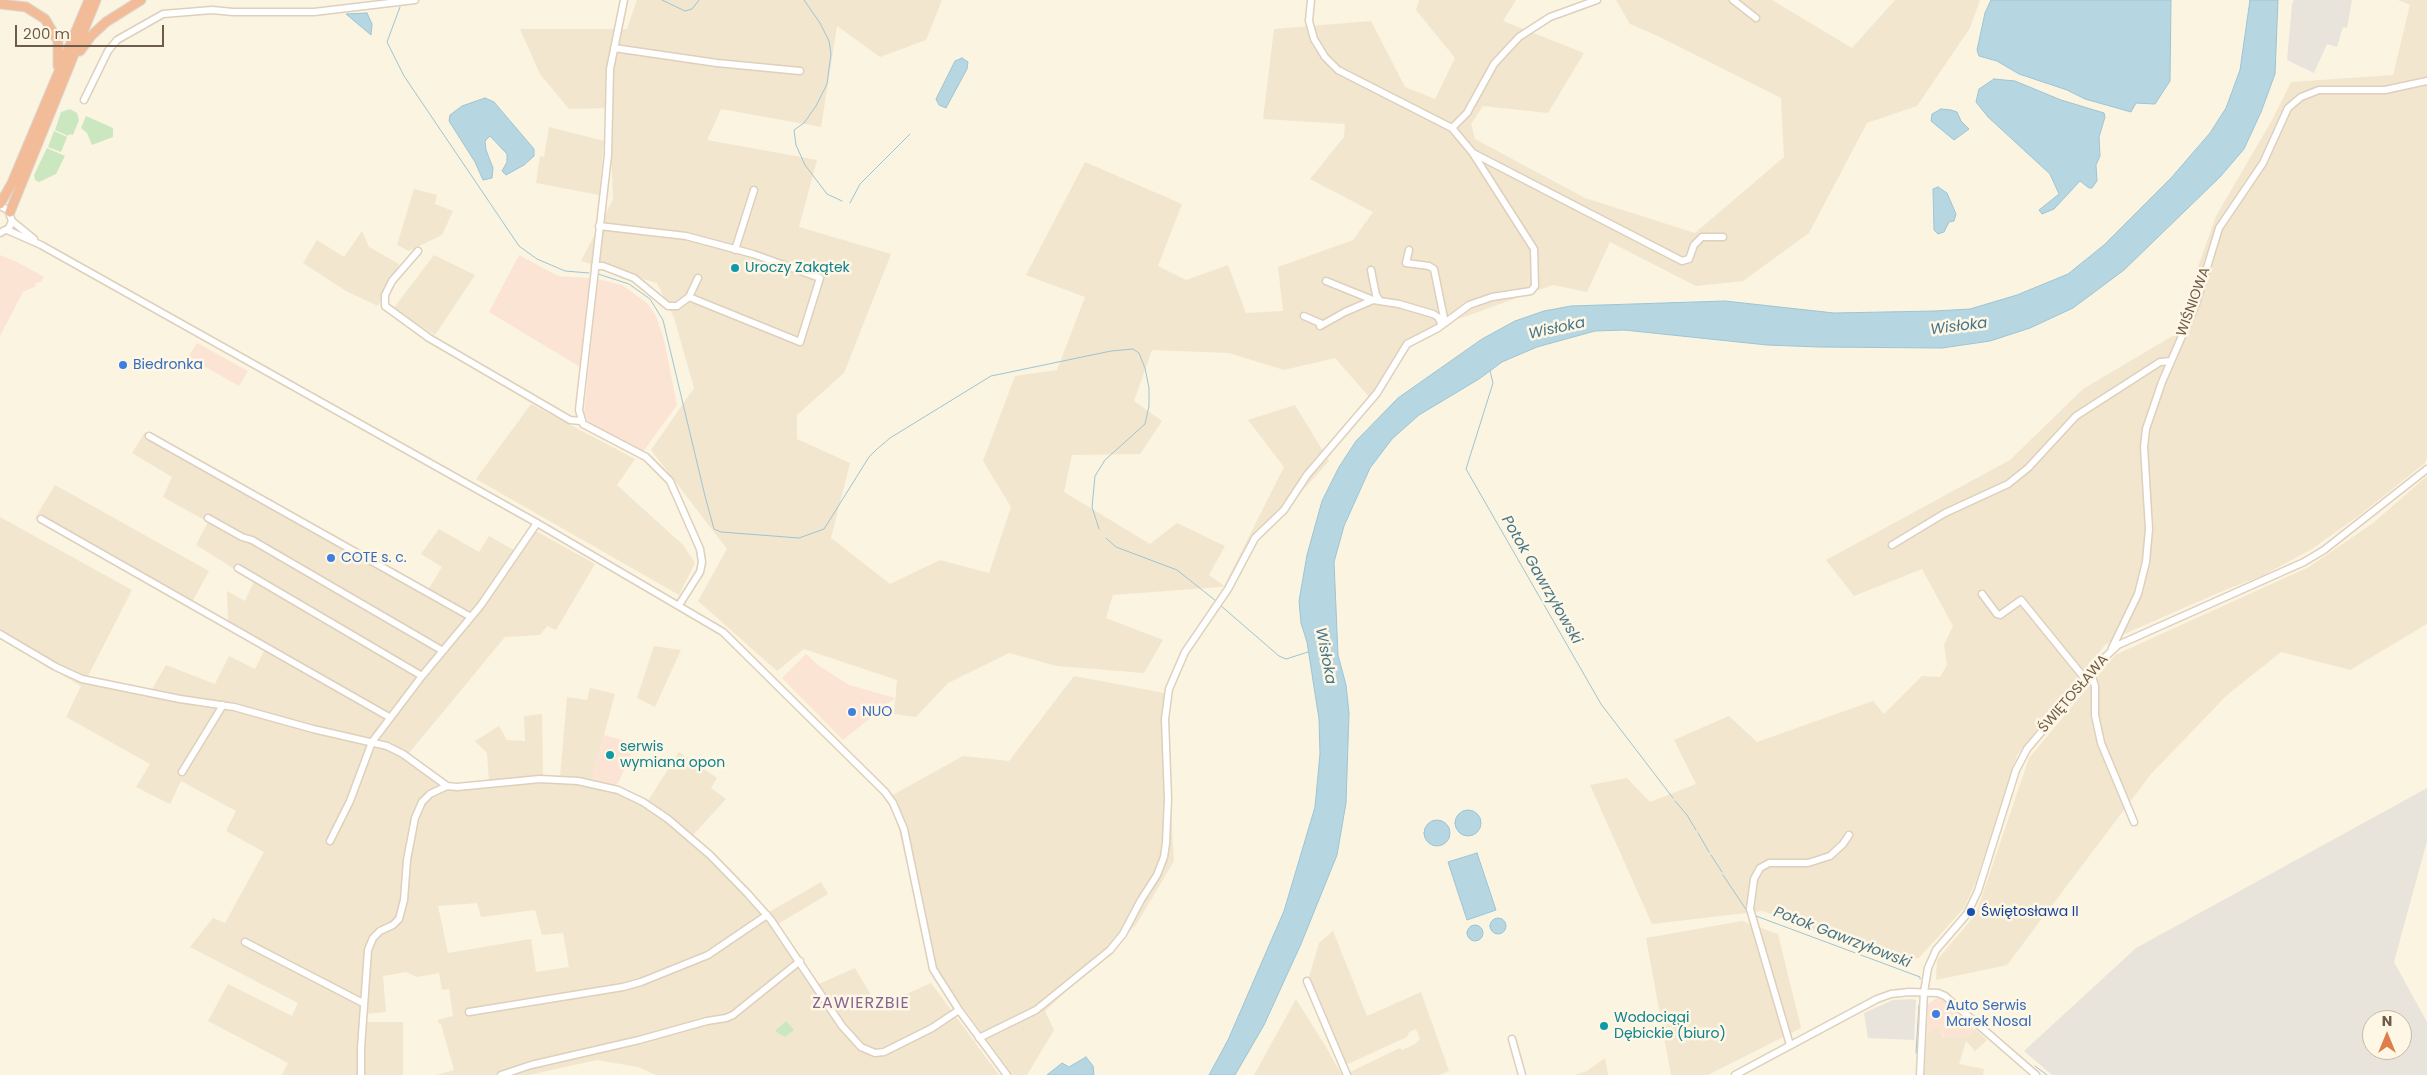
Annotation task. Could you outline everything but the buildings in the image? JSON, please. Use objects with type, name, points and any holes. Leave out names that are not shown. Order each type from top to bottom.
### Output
[{"type":"highway","points":[[0,2],[8,0]]},
{"type":"highway","points":[[68,70],[97,30],[114,16],[142,0]]},
{"type":"highway","points":[[0,2],[32,10],[51,27],[58,41],[60,53],[53,86]]},
{"type":"highway","points":[[11,216],[68,70],[91,4]]},
{"type":"highway","points":[[0,205],[12,183],[53,86],[91,4]]},
{"type":"street","points":[[84,100],[111,46],[124,35],[163,14],[212,10],[314,12],[415,0]]},
{"type":"street","points":[[624,0],[608,89],[608,155],[579,410],[580,420],[587,427],[646,457],[670,481],[700,549],[702,562],[700,572],[679,605]]},
{"type":"street","points":[[979,1038],[1046,1003],[1110,950],[1123,934],[1157,875],[1164,858],[1168,799],[1166,707],[1171,683],[1185,652],[1233,582],[1255,538],[1284,510],[1311,471],[1378,393],[1403,349],[1414,339],[1444,324],[1462,309],[1476,302],[1531,291],[1535,286],[1534,249],[1472,152],[1452,128],[1338,70],[1325,57],[1314,39],[1310,21],[1311,0]]},
{"type":"street","points":[[1452,128],[1467,113],[1494,64],[1518,37],[1550,17],[1597,0]]},
{"type":"street","points":[[1733,0],[1756,18]]},
{"type":"street","points":[[614,48],[717,63],[800,71]]},
{"type":"street","name":"WIŚNIOWA","points":[[2112,649],[2138,594],[2146,562],[2148,506],[2144,438],[2150,414],[2196,304],[2219,228],[2263,163],[2288,108],[2301,96],[2319,90],[2385,90],[2427,81]]},
{"type":"street","points":[[1472,152],[1682,261],[1689,259],[1694,245],[1702,237],[1723,237]]},
{"type":"street","points":[[735,250],[754,190]]},
{"type":"street","points":[[0,205],[41,245]]},
{"type":"street","points":[[11,216],[3,232],[41,245],[537,523],[714,625],[733,641],[885,792],[893,803],[904,829],[933,970],[959,1010],[1007,1075]]},
{"type":"street","points":[[599,226],[686,236],[820,278],[800,342],[689,297]]},
{"type":"street","points":[[1409,250],[1406,264],[1429,266],[1434,269],[1444,324]]},
{"type":"street","points":[[418,251],[392,281],[385,295],[385,306],[429,338],[570,420],[580,420]]},
{"type":"street","points":[[595,266],[603,266],[634,278],[668,306],[677,306],[689,297],[698,278]]},
{"type":"street","points":[[1371,270],[1377,300]]},
{"type":"street","points":[[1326,281],[1377,300],[1412,307],[1433,314],[1444,324]]},
{"type":"street","points":[[1304,316],[1321,325],[1377,300]]},
{"type":"street","points":[[1892,545],[1945,513],[2008,484],[2028,468],[2076,416],[2160,362],[2171,361]]},
{"type":"street","points":[[150,436],[471,617]]},
{"type":"street","name":"ŚWIĘTOSŁAWA","points":[[1920,1075],[1926,973],[1933,956],[1967,914],[1978,891],[2022,756],[2112,649],[2134,636],[2304,562],[2324,550],[2427,470]]},
{"type":"street","points":[[208,518],[242,537],[252,540],[443,651]]},
{"type":"street","points":[[41,519],[390,717]]},
{"type":"street","points":[[330,841],[350,801],[372,742],[422,676],[499,581],[537,523]]},
{"type":"street","points":[[238,568],[422,676]]},
{"type":"street","points":[[1982,594],[1997,614],[2000,615],[2021,600],[2086,680]]},
{"type":"street","points":[[0,634],[82,680],[180,699],[223,705],[372,742],[403,754],[447,786],[457,787],[540,779],[578,781],[618,790],[660,813],[687,834],[768,915],[842,1026],[862,1047],[873,1052],[884,1052],[903,1044],[959,1010]]},
{"type":"street","points":[[2091,674],[2094,682],[2095,715],[2101,743],[2134,822]]},
{"type":"street","points":[[182,772],[223,705]]},
{"type":"street","points":[[361,1075],[368,950],[373,938],[380,930],[393,925],[399,919],[404,900],[407,860],[415,818],[422,802],[430,794],[447,786]]},
{"type":"street","points":[[1790,1045],[1750,909],[1754,879],[1764,864],[1776,862],[1808,863],[1822,859],[1835,852],[1849,835]]},
{"type":"street","points":[[469,1012],[623,987],[641,982],[708,955],[768,915]]},
{"type":"street","points":[[245,942],[364,1003]]},
{"type":"street","points":[[501,1075],[531,1065],[639,1040],[707,1021],[726,1018],[733,1015],[800,961]]},
{"type":"street","points":[[1307,981],[1346,1075]]},
{"type":"street","points":[[1735,1075],[1884,996],[1900,992],[1924,992],[1945,996],[2036,1075]]},
{"type":"street","points":[[1512,1039],[1522,1075]]},
{"type":"shaded area","points":[[637,0],[942,0],[926,40],[880,57],[837,26],[821,127],[721,109],[707,140],[817,160],[799,227],[891,254],[844,373],[797,415],[797,439],[850,463],[831,538],[890,584],[940,560],[989,573],[1011,507],[983,461],[1015,376],[1057,370],[1085,297],[1026,275],[1085,162],[1182,204],[1158,266],[1186,280],[1228,265],[1246,313],[1283,311],[1278,267],[1353,240],[1373,212],[1310,179],[1344,137],[1345,124],[1263,119],[1274,29],[1371,21],[1405,87],[1435,99],[1455,58],[1416,10],[1419,0],[1516,0],[1503,21],[1584,53],[1548,113],[1483,106],[1471,124],[1475,139],[1585,198],[1695,233],[1784,157],[1781,98],[1658,36],[1630,24],[1616,0],[1772,0],[1852,48],[1895,0],[1980,0],[1970,28],[1917,106],[1867,123],[1809,233],[1743,281],[1696,286],[1610,242],[1587,292],[1553,285],[1450,322],[1399,349],[1371,399],[1335,358],[1284,370],[1229,353],[1152,350],[1134,401],[1162,421],[1140,454],[1072,455],[1064,492],[1150,544],[1177,523],[1225,546],[1209,575],[1224,586],[1284,467],[1248,420],[1295,405],[1329,461],[1259,539],[1234,586],[1113,595],[1106,618],[1163,640],[1144,673],[1057,666],[1009,653],[948,683],[916,717],[894,714],[897,680],[804,649],[777,671],[698,601],[727,549],[651,450],[694,388],[674,318],[657,283],[581,261],[613,199],[609,108],[569,109],[540,74],[520,29],[627,29]]},
{"type":"shaded area","points":[[2294,0],[2352,0],[2347,28],[2343,27],[2337,47],[2327,44],[2314,73],[2287,60],[2292,4]]},
{"type":"shaded area","points":[[2398,0],[2427,0],[2427,458],[2425,463],[2361,514],[2312,549],[2262,576],[2122,635],[2105,645],[2017,755],[1976,881],[1964,908],[1919,958],[1894,962],[1763,911],[1652,924],[1590,785],[1627,778],[1650,802],[1696,784],[1674,740],[1729,716],[1757,742],[1873,701],[1884,714],[1922,676],[1940,677],[1947,665],[1944,645],[1953,626],[1922,569],[1854,596],[1826,560],[2010,460],[2083,389],[2174,335],[2216,216],[2271,122],[2291,82],[2393,75],[2410,5]]},
{"type":"shaded area","points":[[549,127],[604,141],[599,195],[536,183],[540,156],[544,157]]},
{"type":"shaded area","points":[[414,189],[437,195],[435,204],[453,211],[442,235],[409,251],[397,245]]},
{"type":"shaded area","points":[[362,231],[369,247],[399,264],[378,306],[346,291],[303,263],[317,240],[344,257]]},
{"type":"shaded area","points":[[0,255],[44,277],[41,282],[35,283],[36,286],[23,292],[0,336]]},
{"type":"shaded area","points":[[434,255],[475,275],[435,335],[393,309]]},
{"type":"shaded area","points":[[519,255],[558,276],[590,278],[580,367],[489,312]]},
{"type":"shaded area","points":[[598,279],[622,285],[647,303],[656,316],[664,340],[677,405],[642,453],[590,424],[584,414]]},
{"type":"shaded area","points":[[197,343],[248,371],[239,386],[188,357]]},
{"type":"shaded area","points":[[531,404],[635,459],[617,485],[683,545],[695,563],[679,595],[476,479]]},
{"type":"shaded area","points":[[145,432],[428,590],[442,567],[421,554],[439,529],[479,552],[489,536],[521,554],[536,531],[595,564],[556,630],[547,626],[540,635],[505,637],[409,753],[450,784],[489,781],[487,753],[475,741],[499,726],[507,740],[525,741],[524,716],[542,714],[543,776],[560,776],[567,697],[587,700],[590,688],[615,694],[592,779],[614,785],[648,801],[679,752],[717,778],[711,788],[726,799],[693,835],[769,912],[821,882],[828,894],[778,924],[819,984],[855,968],[878,1007],[931,983],[999,1075],[656,1075],[638,1067],[597,1060],[529,1075],[436,1075],[454,1070],[441,1024],[438,1023],[438,1020],[453,1016],[449,989],[442,990],[439,973],[417,977],[406,972],[383,976],[386,1012],[365,1014],[365,1022],[403,1022],[403,1075],[282,1075],[288,1063],[208,1021],[228,984],[292,1016],[298,1003],[190,947],[213,918],[225,923],[264,852],[226,831],[236,811],[181,781],[170,804],[136,787],[150,764],[66,717],[81,686],[0,639],[0,517],[132,590],[88,676],[151,691],[166,665],[215,684],[229,656],[255,669],[265,649],[35,518],[55,485],[209,571],[192,602],[228,622],[227,591],[245,601],[254,581],[196,545],[208,522],[163,497],[172,477],[132,453]],"holes":[[[477,903],[481,917],[535,910],[542,935],[563,933],[569,967],[536,972],[531,939],[448,953],[438,906]]]},
{"type":"shaded area","points":[[2427,476],[2427,624],[2350,670],[2281,652],[2227,695],[2151,774],[2007,965],[1936,980],[1937,960],[1976,914],[2029,758],[2115,655],[2309,567],[2373,523]]},
{"type":"shaded area","points":[[654,646],[681,650],[655,707],[637,698]]},
{"type":"shaded area","points":[[806,654],[818,665],[849,685],[895,698],[843,740],[782,678]]},
{"type":"shaded area","points":[[1074,676],[1164,693],[1174,861],[1136,925],[1045,1011],[1054,1030],[1027,1075],[1013,1075],[930,962],[891,796],[963,756],[1009,761]]},
{"type":"shaded area","points":[[604,735],[636,744],[618,783],[614,785],[592,779]]},
{"type":"shaded area","points":[[2427,788],[2427,841],[2394,962],[2427,1022],[2427,1075],[2052,1075],[2024,1051],[2136,948]]},
{"type":"shaded area","points":[[1742,921],[1778,934],[1801,1028],[1708,1075],[1671,1075],[1646,938]]},
{"type":"shaded area","points":[[1333,931],[1367,1016],[1421,992],[1449,1071],[1439,1075],[1349,1075],[1350,1072],[1400,1048],[1402,1050],[1415,1044],[1420,1039],[1416,1029],[1409,1032],[1407,1037],[1348,1064],[1343,1061],[1309,977],[1319,943]]},
{"type":"shaded area","points":[[1937,998],[1943,1000],[1975,1029],[1964,1038],[1944,1038],[1944,1035],[1939,1035],[1939,1028],[1933,1028],[1933,1033],[1927,1033],[1928,1004]]},
{"type":"shaded area","points":[[1296,999],[1326,1047],[1342,1075],[1254,1075]]},
{"type":"shaded area","points":[[1893,1000],[1916,1000],[1914,1040],[1868,1038],[1864,1013]]},
{"type":"shaded area","points":[[1933,1028],[1939,1028],[1944,1038],[1964,1038],[1975,1029],[1987,1040],[1975,1051],[1966,1041],[1959,1064],[1984,1069],[1983,1075],[1924,1075],[1927,1033],[1933,1033]]},
{"type":"shaded area","points":[[1605,1058],[1608,1075],[1575,1075],[1587,1071]]},
{"type":"green space","points":[[70,109],[77,113],[79,120],[73,135],[69,134],[68,136],[55,130],[61,112]]},
{"type":"green space","points":[[86,116],[113,128],[113,137],[92,145],[87,133],[81,128]]},
{"type":"green space","points":[[54,131],[67,137],[61,152],[48,147]]},
{"type":"green space","points":[[47,148],[65,156],[56,174],[39,182],[35,180],[34,175]]},
{"type":"green space","points":[[786,1021],[794,1030],[785,1037],[775,1031]]},
{"type":"water","points":[[1991,0],[2171,0],[2170,81],[2155,104],[2136,103],[2131,112],[2085,99],[2067,90],[2019,74],[1997,61],[1979,56],[1977,50],[1985,13]]},
{"type":"water","name":"Wisłoka","points":[[2250,0],[2278,0],[2275,74],[2261,112],[2244,149],[2220,177],[2124,270],[2073,308],[2030,328],[1990,341],[1942,348],[1767,345],[1624,330],[1595,331],[1537,347],[1502,362],[1479,379],[1419,415],[1392,439],[1370,468],[1344,526],[1334,562],[1338,655],[1346,685],[1349,713],[1346,803],[1337,855],[1301,944],[1264,1025],[1235,1075],[1209,1075],[1228,1040],[1284,911],[1315,807],[1320,754],[1319,719],[1307,642],[1301,623],[1299,601],[1307,555],[1322,501],[1339,467],[1356,441],[1398,398],[1482,339],[1515,321],[1544,311],[1571,306],[1725,301],[1834,313],[1970,309],[2017,295],[2068,274],[2104,245],[2171,178],[2210,133],[2226,108],[2240,70]]},
{"type":"water","points":[[367,13],[372,24],[371,35],[346,14]]},
{"type":"water","points":[[962,58],[968,62],[967,69],[946,108],[939,105],[936,99],[955,61]]},
{"type":"water","points":[[1994,79],[2015,81],[2061,100],[2104,113],[2105,117],[2099,137],[2100,156],[2096,165],[2097,181],[2092,188],[2089,188],[2080,181],[2054,209],[2042,214],[2039,210],[2059,194],[2050,174],[1988,117],[1976,102],[1979,89]]},
{"type":"water","points":[[485,98],[494,102],[534,149],[534,156],[524,165],[506,175],[502,171],[507,162],[507,154],[490,136],[485,141],[486,150],[493,168],[492,178],[483,180],[475,162],[449,121],[450,115],[462,106]]},
{"type":"water","points":[[1941,109],[1957,112],[1961,121],[1969,129],[1954,140],[1931,121],[1932,114]]},
{"type":"water","points":[[1938,187],[1947,193],[1956,214],[1954,221],[1949,222],[1944,232],[1938,234],[1934,230],[1933,189]]},
{"type":"water","points":[[1468,810],[1477,814],[1481,823],[1477,832],[1468,836],[1459,832],[1455,823],[1459,814]]},
{"type":"water","points":[[1437,820],[1446,824],[1450,833],[1446,842],[1437,846],[1428,842],[1424,833],[1428,824]]},
{"type":"water","points":[[1477,853],[1496,910],[1467,920],[1448,862]]},
{"type":"water","points":[[1498,918],[1506,926],[1498,934],[1490,926]]},
{"type":"water","points":[[1475,925],[1483,933],[1475,941],[1467,933]]},
{"type":"water","points":[[1086,1057],[1093,1066],[1094,1075],[1047,1075],[1062,1063],[1069,1067]]},
{"type":"waterway","points":[[662,0],[685,11],[692,9],[699,0]]},
{"type":"waterway","points":[[804,0],[820,23],[829,41],[831,54],[827,84],[816,106],[804,123],[794,130],[796,145],[805,165],[827,194],[842,201]]},
{"type":"waterway","points":[[400,7],[387,42],[404,76],[519,246],[537,259],[565,271],[589,273]]},
{"type":"waterway","points":[[850,203],[860,184],[910,134]]},
{"type":"waterway","points":[[598,274],[629,284],[650,299],[663,320],[714,529],[721,532],[799,538],[824,529],[869,457],[877,449],[890,438],[991,376],[1111,351],[1133,349],[1139,353],[1145,368],[1149,388],[1149,406],[1145,424],[1105,460],[1095,476],[1092,507],[1099,529]]},
{"type":"waterway","name":"Potok Gawrzyłowski","points":[[1490,371],[1493,383],[1466,469],[1601,704],[1673,798]]},
{"type":"waterway","points":[[1106,538],[1116,547],[1177,570],[1216,601]]},
{"type":"waterway","name":"Wisłoka","points":[[1220,605],[1279,656],[1286,659],[1308,652]]},
{"type":"waterway","name":"Potok Gawrzyłowski","points":[[1675,801],[1687,815],[1696,830]]},
{"type":"waterway","name":"Potok Gawrzyłowski","points":[[1698,833],[1709,852]]},
{"type":"waterway","name":"Potok Gawrzyłowski","points":[[1711,855],[1722,872]]},
{"type":"waterway","name":"Potok Gawrzyłowski","points":[[1723,875],[1747,911]]},
{"type":"waterway","name":"Potok Gawrzyłowski","points":[[1756,916],[1920,977],[1920,979]]},
{"type":"waterway","name":"Potok Gawrzyłowski","points":[[1916,1053],[1919,1005]]},
{"type":"waterway","points":[[2035,1066],[2047,1075]]},
{"type":"place","name":"Uroczy Zakątek","points":[[735,268]]},
{"type":"place","name":"Biedronka","points":[[123,365]]},
{"type":"place","name":"COTE s. c.","points":[[331,558]]},
{"type":"place","name":"NUO","points":[[852,712]]},
{"type":"place","name":"serwis wymiana opon","points":[[610,755]]},
{"type":"place","name":"Świętosława II","points":[[1971,912]]},
{"type":"place","name":"Auto Serwis Marek Nosal","points":[[1936,1014]]},
{"type":"place","name":"Wodociągi Dębickie (biuro)","points":[[1604,1026]]},
{"type":"district","name":"ZAWIERZBIE","points":[[861,1004]]}]
